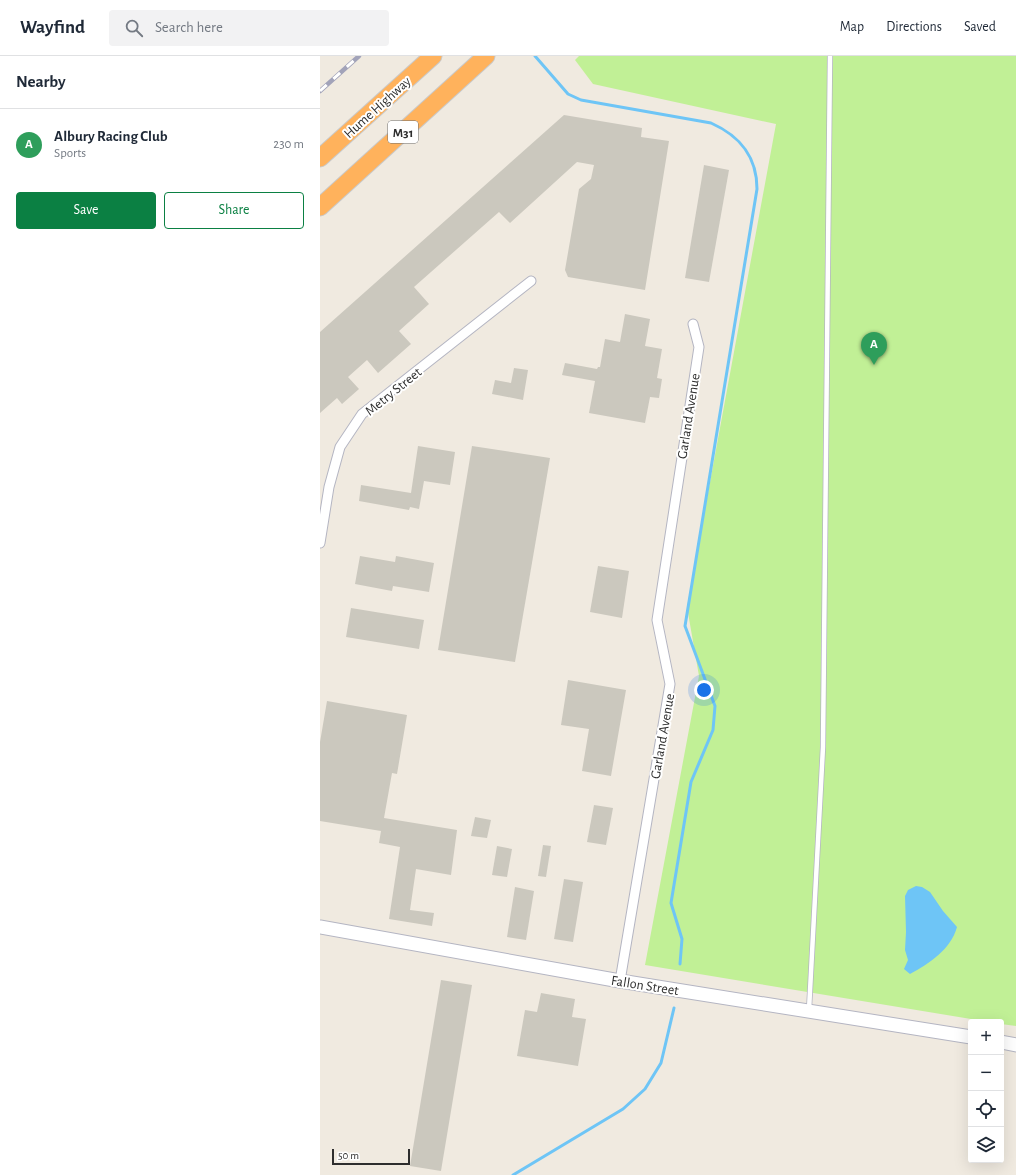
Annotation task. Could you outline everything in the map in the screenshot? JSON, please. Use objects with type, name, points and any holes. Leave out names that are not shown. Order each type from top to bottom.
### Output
[{"type":"highway","name":"Hume Highway","points":[[320,158],[433,56]]},
{"type":"highway","name":"M31","points":[[320,207],[486,56]]},
{"type":"street","name":"Metry Street","points":[[320,543],[329,487],[340,447],[362,414],[531,281]]},
{"type":"street","name":"Garland Avenue","points":[[620,981],[670,684],[657,620],[699,347],[693,324]]},
{"type":"street","name":"Fallon Street","points":[[320,927],[620,981],[968,1037]]},
{"type":"street","points":[[1004,1043],[1016,1045]]},
{"type":"lane","points":[[809,1012],[823,747],[830,56]]},
{"type":"green space","points":[[579,56],[1016,56],[1016,1026],[1004,1024],[1004,1019],[971,1019],[645,965],[699,676],[687,607],[776,124],[593,84],[575,60]]},
{"type":"water","points":[[916,886],[922,887],[930,892],[943,911],[957,927],[945,949],[925,966],[910,974],[904,969],[908,960],[905,950],[905,896],[908,890]]},
{"type":"building","points":[[564,115],[642,128],[641,137],[669,141],[645,290],[568,277],[565,270],[579,189],[591,179],[594,165],[577,162],[510,223],[499,212],[414,287],[429,304],[399,331],[411,344],[378,373],[367,360],[348,377],[359,389],[342,404],[337,398],[320,413],[320,332]]},
{"type":"building","points":[[704,165],[729,170],[709,282],[685,278]]},
{"type":"building","points":[[625,314],[650,319],[645,346],[662,349],[657,378],[662,379],[659,398],[650,397],[645,423],[589,413],[595,381],[562,375],[565,363],[597,369],[600,367],[605,339],[620,342]]},
{"type":"building","points":[[514,368],[528,370],[523,400],[492,394],[495,380],[511,383]]},
{"type":"building","points":[[418,446],[455,452],[450,485],[424,481],[419,509],[410,507],[409,510],[359,501],[361,485],[411,493]]},
{"type":"building","points":[[472,446],[550,458],[515,662],[438,650]]},
{"type":"building","points":[[360,556],[395,562],[396,556],[434,563],[429,592],[393,586],[392,591],[355,584]]},
{"type":"building","points":[[598,566],[629,571],[622,618],[590,612]]},
{"type":"building","points":[[351,608],[424,620],[419,649],[346,637]]},
{"type":"building","points":[[568,680],[626,690],[611,776],[582,771],[589,729],[561,725]]},
{"type":"building","points":[[327,701],[407,715],[397,774],[392,773],[384,818],[457,830],[451,875],[416,869],[410,910],[434,913],[432,926],[389,919],[400,847],[379,843],[381,831],[320,821],[320,742]]},
{"type":"building","points":[[594,805],[613,808],[606,845],[587,842]]},
{"type":"building","points":[[475,817],[491,820],[487,838],[471,836]]},
{"type":"building","points":[[543,845],[551,846],[546,877],[538,876]]},
{"type":"building","points":[[497,846],[512,849],[507,877],[492,875]]},
{"type":"building","points":[[564,879],[583,882],[573,942],[554,939]]},
{"type":"building","points":[[515,887],[534,891],[526,940],[507,937]]},
{"type":"building","points":[[441,980],[472,985],[441,1171],[410,1166]]},
{"type":"building","points":[[541,993],[575,999],[572,1017],[586,1019],[578,1066],[517,1056],[525,1010],[537,1012]]},
{"type":"waterway","points":[[535,56],[568,94],[581,100],[711,123],[721,128],[745,148],[754,167],[756,177],[757,189],[685,626],[715,706],[713,730],[691,782],[671,903],[682,939],[680,964]]},
{"type":"waterway","points":[[513,1175],[623,1109],[645,1089],[661,1063],[674,1008]]},
{"type":"railway","points":[[320,91],[359,56]]},
{"type":"place","name":"Albury Racing Club","points":[[874,365]]}]
